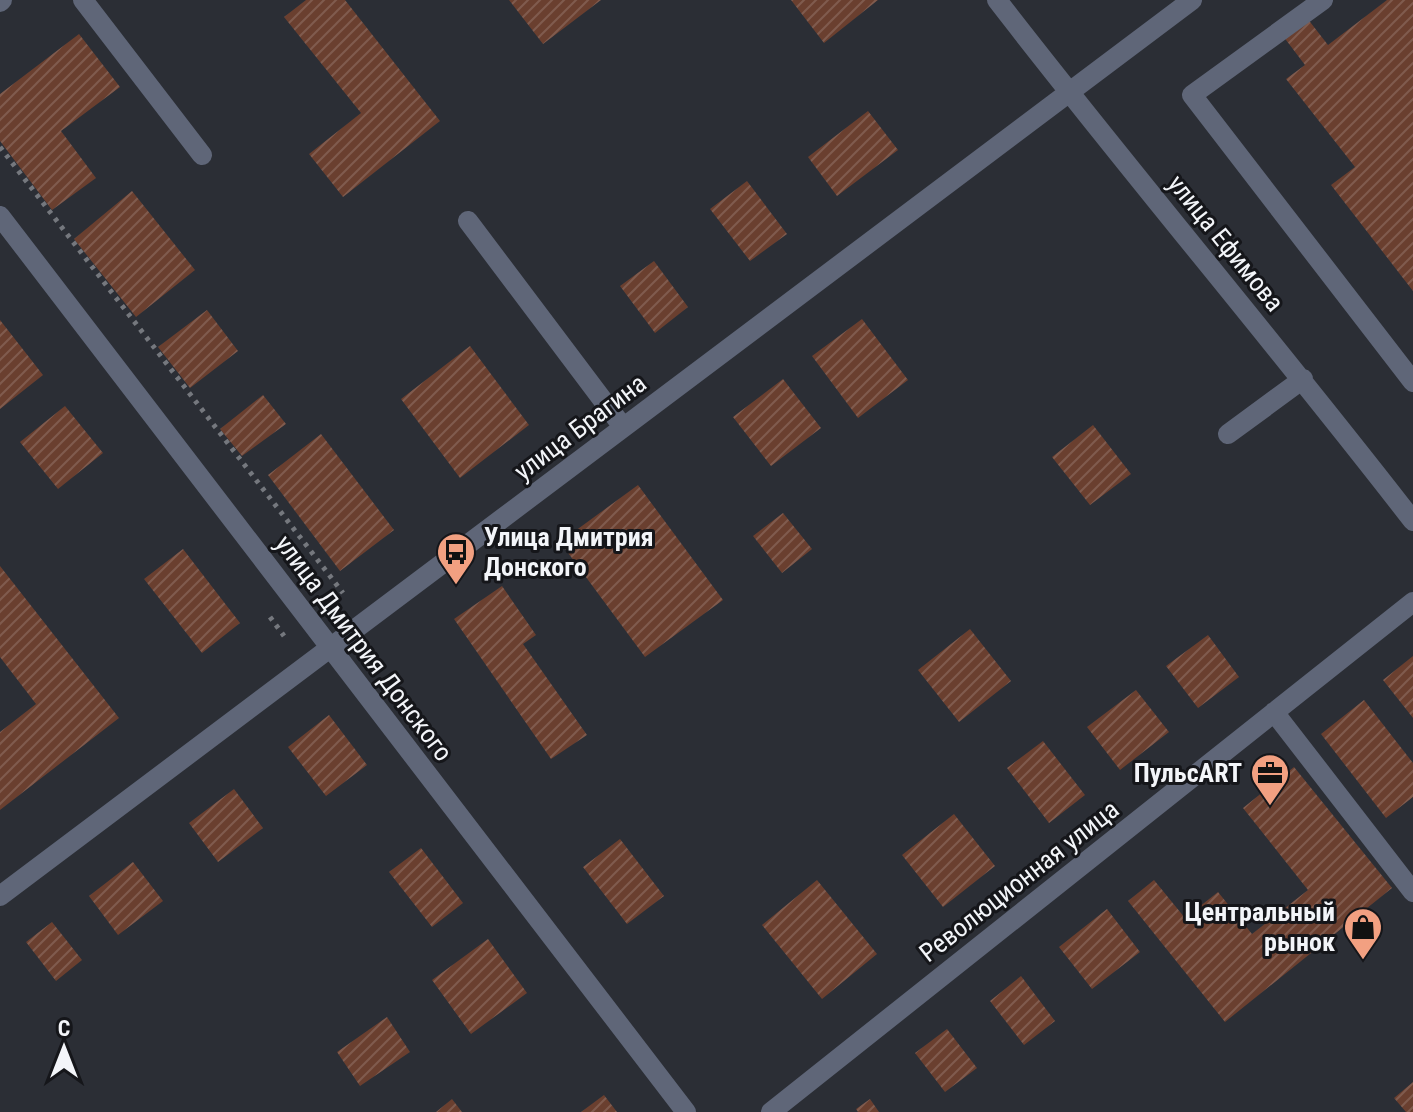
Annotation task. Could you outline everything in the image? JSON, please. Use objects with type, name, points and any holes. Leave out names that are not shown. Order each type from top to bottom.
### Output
[{"type":"street","points":[[83,0],[202,155]]},
{"type":"street","name":"улица Ефимова","points":[[997,0],[1303,379],[1413,521]]},
{"type":"street","name":"улица Брагина","points":[[0,896],[1192,0]]},
{"type":"street","points":[[1323,0],[1192,95],[1413,382]]},
{"type":"street","name":"улица Дмитрия Донского","points":[[0,216],[686,1112]]},
{"type":"street","points":[[468,221],[623,427]]},
{"type":"street","points":[[1228,434],[1303,379]]},
{"type":"street","name":"Революционная улица","points":[[771,1112],[1413,602]]},
{"type":"street","points":[[1274,712],[1413,892]]},
{"type":"path","points":[[0,147],[343,593]]},
{"type":"building","points":[[306,0],[345,0],[440,121],[343,197],[309,154],[361,113],[284,17]]},
{"type":"building","points":[[509,0],[601,0],[543,44]]},
{"type":"building","points":[[791,0],[878,0],[824,43]]},
{"type":"building","points":[[1387,0],[1413,0],[1413,291],[1331,185],[1355,167],[1286,79],[1305,65],[1283,36],[1307,18],[1328,45]]},
{"type":"building","points":[[79,34],[120,87],[61,131],[96,178],[52,210],[0,141],[0,94]]},
{"type":"building","points":[[868,111],[898,150],[837,196],[808,157]]},
{"type":"building","points":[[747,181],[787,234],[750,261],[710,209]]},
{"type":"building","points":[[132,191],[195,270],[136,317],[74,239]]},
{"type":"building","points":[[654,261],[688,307],[655,333],[620,286]]},
{"type":"building","points":[[207,310],[238,351],[190,388],[158,347]]},
{"type":"building","points":[[862,319],[908,380],[858,418],[812,356]]},
{"type":"building","points":[[0,320],[43,375],[0,409]]},
{"type":"building","points":[[470,346],[529,425],[460,478],[401,399]]},
{"type":"building","points":[[783,379],[821,428],[771,466],[733,417]]},
{"type":"building","points":[[263,395],[286,424],[242,456],[220,429]]},
{"type":"building","points":[[65,406],[103,453],[58,489],[20,442]]},
{"type":"building","points":[[1093,425],[1131,474],[1090,505],[1052,457]]},
{"type":"building","points":[[321,434],[394,530],[340,571],[268,475]]},
{"type":"building","points":[[638,485],[723,600],[645,657],[560,542]]},
{"type":"building","points":[[783,513],[812,549],[782,573],[753,536]]},
{"type":"building","points":[[183,549],[240,623],[202,653],[144,579]]},
{"type":"building","points":[[0,566],[119,718],[0,810],[0,732],[36,704],[0,657]]},
{"type":"building","points":[[502,586],[536,635],[523,644],[587,735],[551,759],[454,619]]},
{"type":"building","points":[[970,629],[1011,681],[959,722],[918,670]]},
{"type":"building","points":[[1208,635],[1239,677],[1198,708],[1166,666]]},
{"type":"building","points":[[1413,656],[1413,718],[1383,680]]},
{"type":"building","points":[[1136,690],[1169,732],[1120,770],[1087,727]]},
{"type":"building","points":[[1364,700],[1413,763],[1413,797],[1386,818],[1321,734]]},
{"type":"building","points":[[329,715],[367,765],[326,796],[288,747]]},
{"type":"building","points":[[1043,741],[1085,795],[1049,823],[1007,768]]},
{"type":"building","points":[[1294,767],[1392,888],[1225,1022],[1128,901],[1154,880],[1185,918],[1218,892],[1252,934],[1308,890],[1243,808]]},
{"type":"building","points":[[234,789],[263,828],[218,862],[189,823]]},
{"type":"building","points":[[954,814],[995,866],[943,907],[902,855]]},
{"type":"building","points":[[620,839],[664,896],[627,924],[583,867]]},
{"type":"building","points":[[421,848],[463,903],[432,927],[389,872]]},
{"type":"building","points":[[133,862],[163,901],[118,935],[89,896]]},
{"type":"building","points":[[817,880],[877,954],[822,999],[762,925]]},
{"type":"building","points":[[1107,909],[1140,952],[1092,989],[1059,947]]},
{"type":"building","points":[[52,922],[82,960],[56,981],[26,942]]},
{"type":"building","points":[[488,939],[527,993],[471,1034],[432,980]]},
{"type":"building","points":[[1021,976],[1055,1021],[1024,1045],[990,1001]]},
{"type":"building","points":[[387,1017],[410,1052],[360,1086],[337,1052]]},
{"type":"building","points":[[947,1029],[977,1068],[945,1092],[915,1053]]},
{"type":"building","points":[[1413,1082],[1413,1112],[1406,1112],[1394,1098]]},
{"type":"building","points":[[604,1095],[617,1112],[581,1112]]},
{"type":"building","points":[[452,1099],[462,1112],[436,1112]]},
{"type":"building","points":[[870,1099],[879,1112],[858,1112],[856,1109]]},
{"type":"place","name":"Улица Дмитрия Донского","points":[[456,586]]},
{"type":"place","name":"ПульсART","points":[[1270,807]]},
{"type":"place","name":"Центральный рынок","points":[[1363,961]]}]
